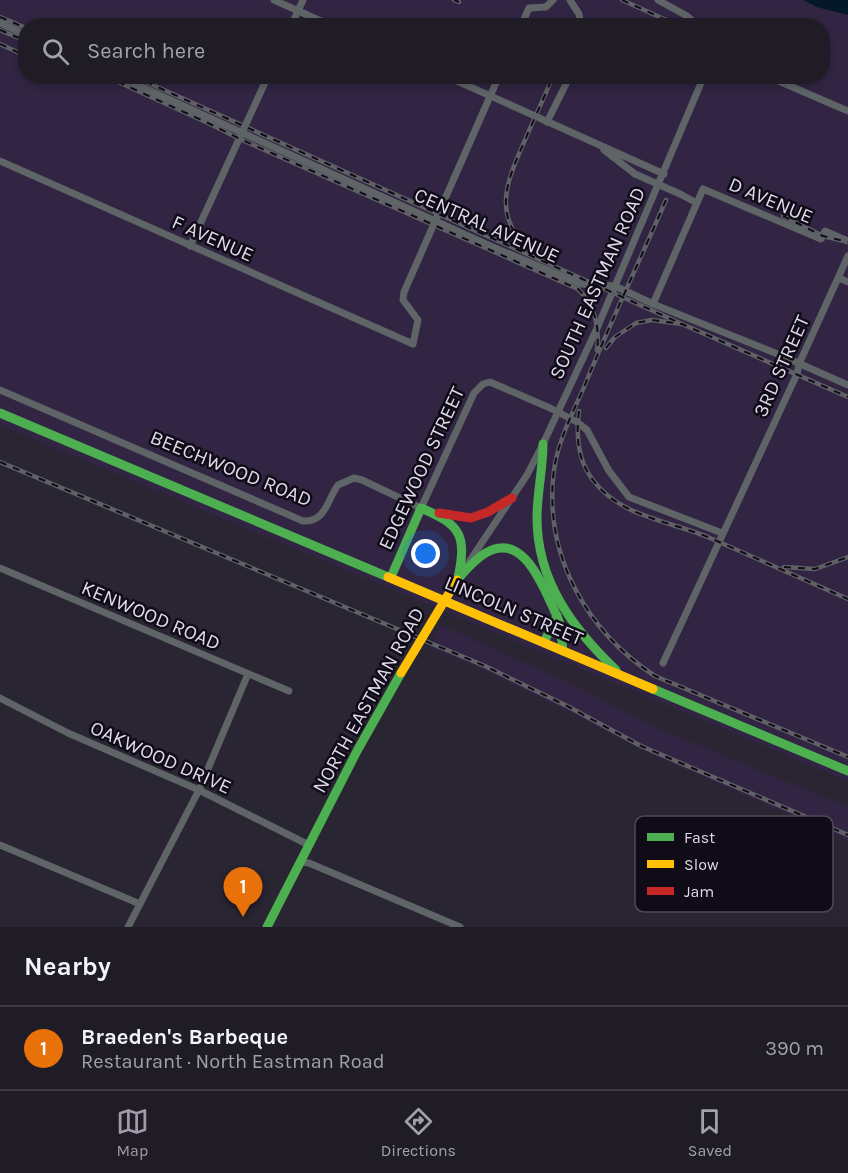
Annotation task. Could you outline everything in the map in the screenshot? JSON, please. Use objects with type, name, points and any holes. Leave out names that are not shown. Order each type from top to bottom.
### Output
[{"type":"main road","name":"LINCOLN STREET","points":[[0,413],[848,771]]},
{"type":"main road","points":[[543,444],[537,519],[538,539],[550,582],[561,608],[578,632],[622,675]]},
{"type":"main road","points":[[432,512],[471,518],[488,512],[512,498]]},
{"type":"main road","name":"BEECHWOOD ROAD","points":[[421,508],[432,512]]},
{"type":"main road","name":"EDGEWOOD STREET","points":[[391,577],[421,508]]},
{"type":"main road","points":[[432,512],[455,525],[463,540],[463,557],[457,580]]},
{"type":"main road","points":[[457,580],[486,553],[501,548],[516,551],[530,562],[561,624],[563,651]]},
{"type":"main road","name":"NORTH EASTMAN ROAD","points":[[267,927],[357,752],[457,580]]},
{"type":"main road","points":[[544,642],[557,616]]},
{"type":"street","points":[[274,0],[315,18]]},
{"type":"street","points":[[294,18],[303,0]]},
{"type":"street","points":[[525,18],[529,8],[546,7],[553,0]]},
{"type":"street","points":[[570,0],[580,18]]},
{"type":"street","points":[[658,0],[689,18]]},
{"type":"street","points":[[0,23],[18,31]]},
{"type":"street","name":"CENTRAL AVENUE","points":[[136,84],[582,284],[615,286],[848,385]]},
{"type":"street","points":[[190,246],[264,84]]},
{"type":"street","points":[[464,84],[664,174]]},
{"type":"street","points":[[437,221],[496,84]]},
{"type":"street","points":[[547,122],[566,84]]},
{"type":"street","name":"SOUTH EASTMAN ROAD","points":[[512,498],[543,444],[598,326],[701,84]]},
{"type":"street","points":[[786,84],[848,111]]},
{"type":"street","points":[[592,142],[635,174],[697,203],[653,304]]},
{"type":"street","name":"F AVENUE","points":[[0,161],[413,344],[418,320],[403,300],[437,221]]},
{"type":"street","name":"D AVENUE","points":[[697,203],[703,189],[820,240],[825,231],[848,241]]},
{"type":"street","points":[[848,256],[839,278],[848,282]]},
{"type":"street","name":"3RD STREET","points":[[663,663],[839,278]]},
{"type":"street","name":"EDGEWOOD STREET","points":[[421,508],[474,393],[483,384],[495,383],[557,411]]},
{"type":"street","name":"BEECHWOOD ROAD","points":[[0,390],[303,521],[311,522],[318,518],[338,485],[354,478],[421,508]]},
{"type":"street","points":[[557,411],[578,422],[587,430],[609,471],[629,497],[722,534]]},
{"type":"street","name":"NORTH EASTMAN ROAD","points":[[457,580],[512,498]]},
{"type":"street","name":"KENWOOD ROAD","points":[[0,568],[289,691]]},
{"type":"street","points":[[129,927],[199,789],[248,674]]},
{"type":"street","name":"OAKWOOD DRIVE","points":[[0,698],[68,733],[199,789],[309,845]]},
{"type":"street","points":[[0,845],[140,904]]},
{"type":"street","points":[[300,862],[309,863],[460,927]]},
{"type":"shaded area","points":[[0,0],[803,0],[817,7],[848,15],[848,781],[0,425]]},
{"type":"shaded area","points":[[441,625],[567,682],[664,731],[848,807],[848,840],[833,833],[833,816],[793,816],[659,758],[480,668],[429,648]]},
{"type":"water","points":[[803,0],[848,0],[848,15],[817,7]]},
{"type":"railway","points":[[454,0],[459,2]]},
{"type":"railway","points":[[622,0],[662,18]]},
{"type":"railway","points":[[0,17],[18,25]]},
{"type":"railway","points":[[0,30],[18,38]]},
{"type":"railway","points":[[0,44],[18,52]]},
{"type":"railway","points":[[123,84],[240,139],[578,289],[589,302],[595,317],[598,333],[597,350]]},
{"type":"railway","points":[[151,84],[682,324]]},
{"type":"railway","points":[[532,253],[511,226],[506,199],[512,171],[550,84]]},
{"type":"railway","points":[[666,200],[559,447],[554,470],[552,501],[555,531],[563,560],[574,588],[609,637],[630,658],[655,676],[848,757]]},
{"type":"railway","points":[[783,216],[823,236],[848,242]]},
{"type":"railway","points":[[606,348],[615,337],[636,323],[652,320],[682,324],[848,397]]},
{"type":"railway","points":[[579,411],[578,438],[584,464],[593,480],[617,502],[647,516],[710,538],[848,599]]},
{"type":"railway","points":[[0,462],[485,666],[569,707],[641,746],[804,816]]},
{"type":"railway","points":[[784,567],[815,569],[848,557]]},
{"type":"railway","points":[[833,829],[848,835]]},
{"type":"traffic: fast","points":[[0,413],[388,577]]},
{"type":"traffic: fast","points":[[543,444],[537,518],[543,563],[560,602],[572,620],[616,670]]},
{"type":"traffic: fast","points":[[391,577],[421,508],[445,520],[458,533],[462,551],[458,578]]},
{"type":"traffic: fast","points":[[457,580],[480,557],[498,548],[510,549],[521,555],[539,578],[557,616],[563,651]]},
{"type":"traffic: fast","points":[[544,642],[557,616]]},
{"type":"traffic: fast","points":[[267,927],[357,751],[401,673]]},
{"type":"traffic: fast","points":[[653,689],[848,771]]},
{"type":"traffic: slow","points":[[388,577],[653,689]]},
{"type":"traffic: slow","points":[[401,673],[457,580]]},
{"type":"traffic: jam","points":[[439,513],[471,518],[488,512],[512,498]]},
{"type":"place","name":"Braeden's Barbeque","points":[[243,917]]}]
